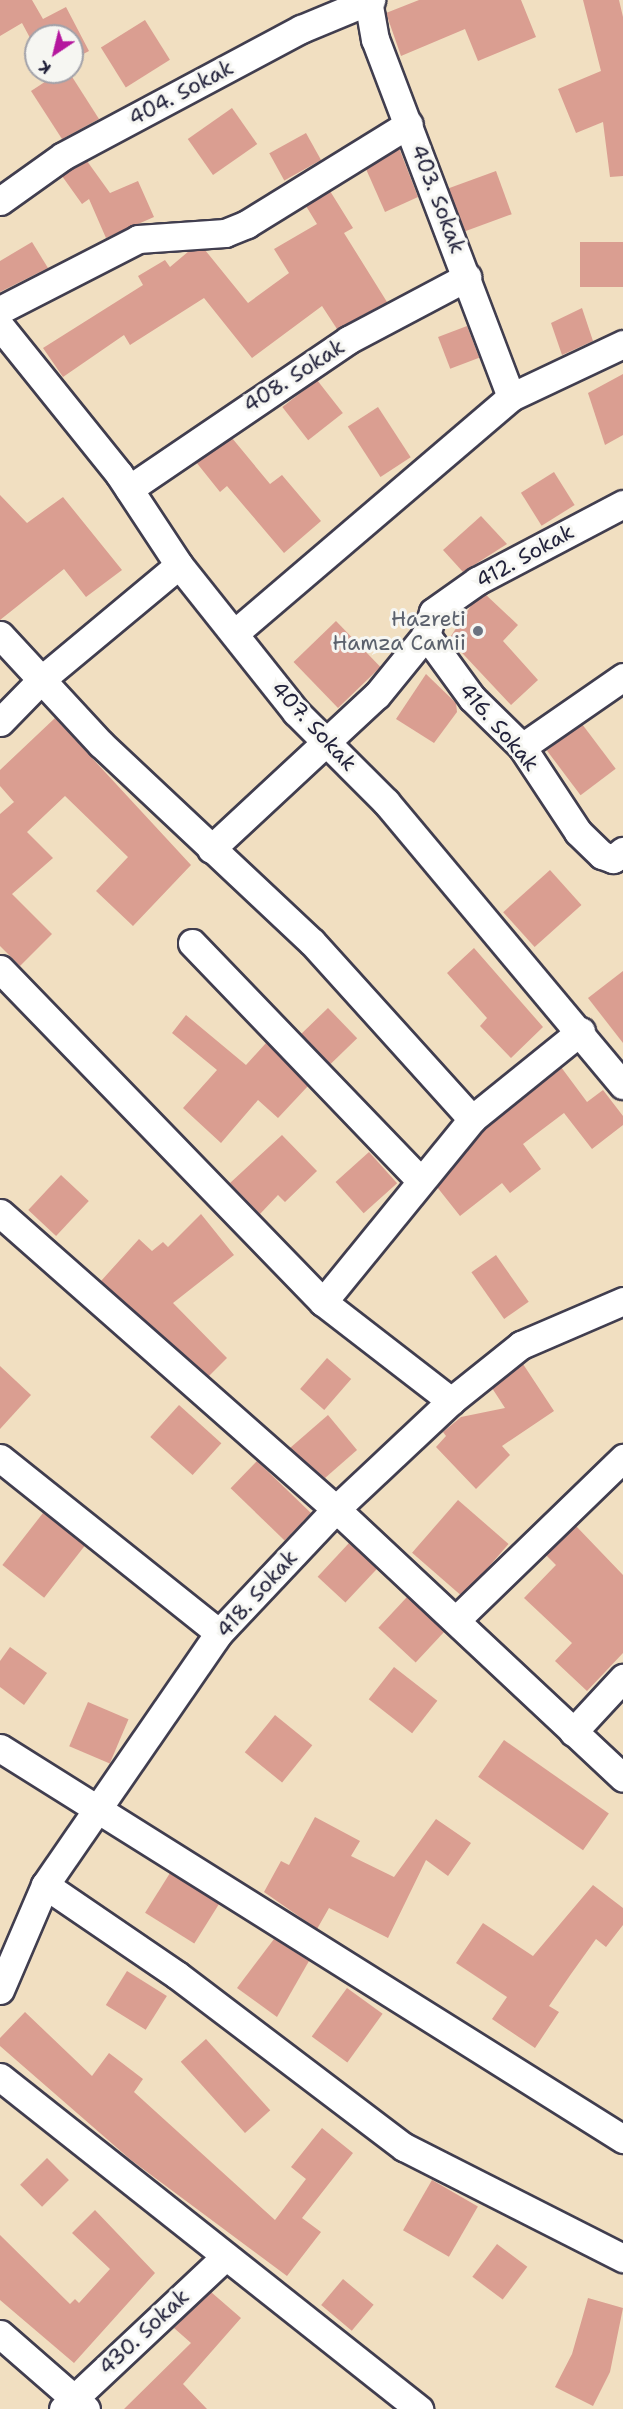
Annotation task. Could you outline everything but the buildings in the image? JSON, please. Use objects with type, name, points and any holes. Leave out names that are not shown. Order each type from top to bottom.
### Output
[{"type":"street","name":"403. Sokak","points":[[369,0],[375,39],[511,397]]},
{"type":"street","name":"404. Sokak","points":[[0,201],[63,156],[301,29],[369,0]]},
{"type":"street","points":[[0,310],[138,239],[225,233],[247,224],[409,124]]},
{"type":"street","name":"408. Sokak","points":[[129,489],[348,340],[467,277]]},
{"type":"street","name":"407. Sokak","points":[[0,326],[129,489],[179,565],[236,632],[296,712],[386,802],[581,1031],[623,1085]]},
{"type":"street","points":[[236,632],[511,397],[623,344]]},
{"type":"street","name":"412. Sokak","points":[[211,849],[328,743],[426,635],[433,612],[477,581],[623,504]]},
{"type":"street","points":[[0,723],[42,679],[179,565]]},
{"type":"street","points":[[0,635],[211,849],[312,942],[472,1119]]},
{"type":"street","name":"416. Sokak","points":[[426,635],[472,698],[522,747],[578,832],[602,855],[613,859],[623,851]]},
{"type":"street","points":[[522,747],[623,677]]},
{"type":"street","points":[[192,943],[422,1181]]},
{"type":"street","points":[[0,969],[323,1302],[451,1401]]},
{"type":"street","points":[[323,1302],[472,1119],[581,1031]]},
{"type":"street","points":[[0,1213],[336,1509],[623,1778]]},
{"type":"street","name":"418. Sokak","points":[[0,1990],[45,1885],[98,1805],[219,1633],[336,1509],[451,1401],[521,1345],[623,1301]]},
{"type":"street","points":[[0,1458],[219,1633]]},
{"type":"street","points":[[456,1620],[623,1458]]},
{"type":"street","points":[[573,1732],[623,1678]]},
{"type":"street","points":[[0,1748],[98,1805],[623,2139]]},
{"type":"street","points":[[45,1885],[177,1975],[404,2147],[623,2258]]},
{"type":"street","points":[[0,2077],[419,2409]]},
{"type":"street","name":"430. Sokak","points":[[74,2405],[225,2257]]},
{"type":"street","points":[[0,2334],[74,2405]]},
{"type":"place","name":"Hazreti Hamza Camii","points":[[478,631]]}]
